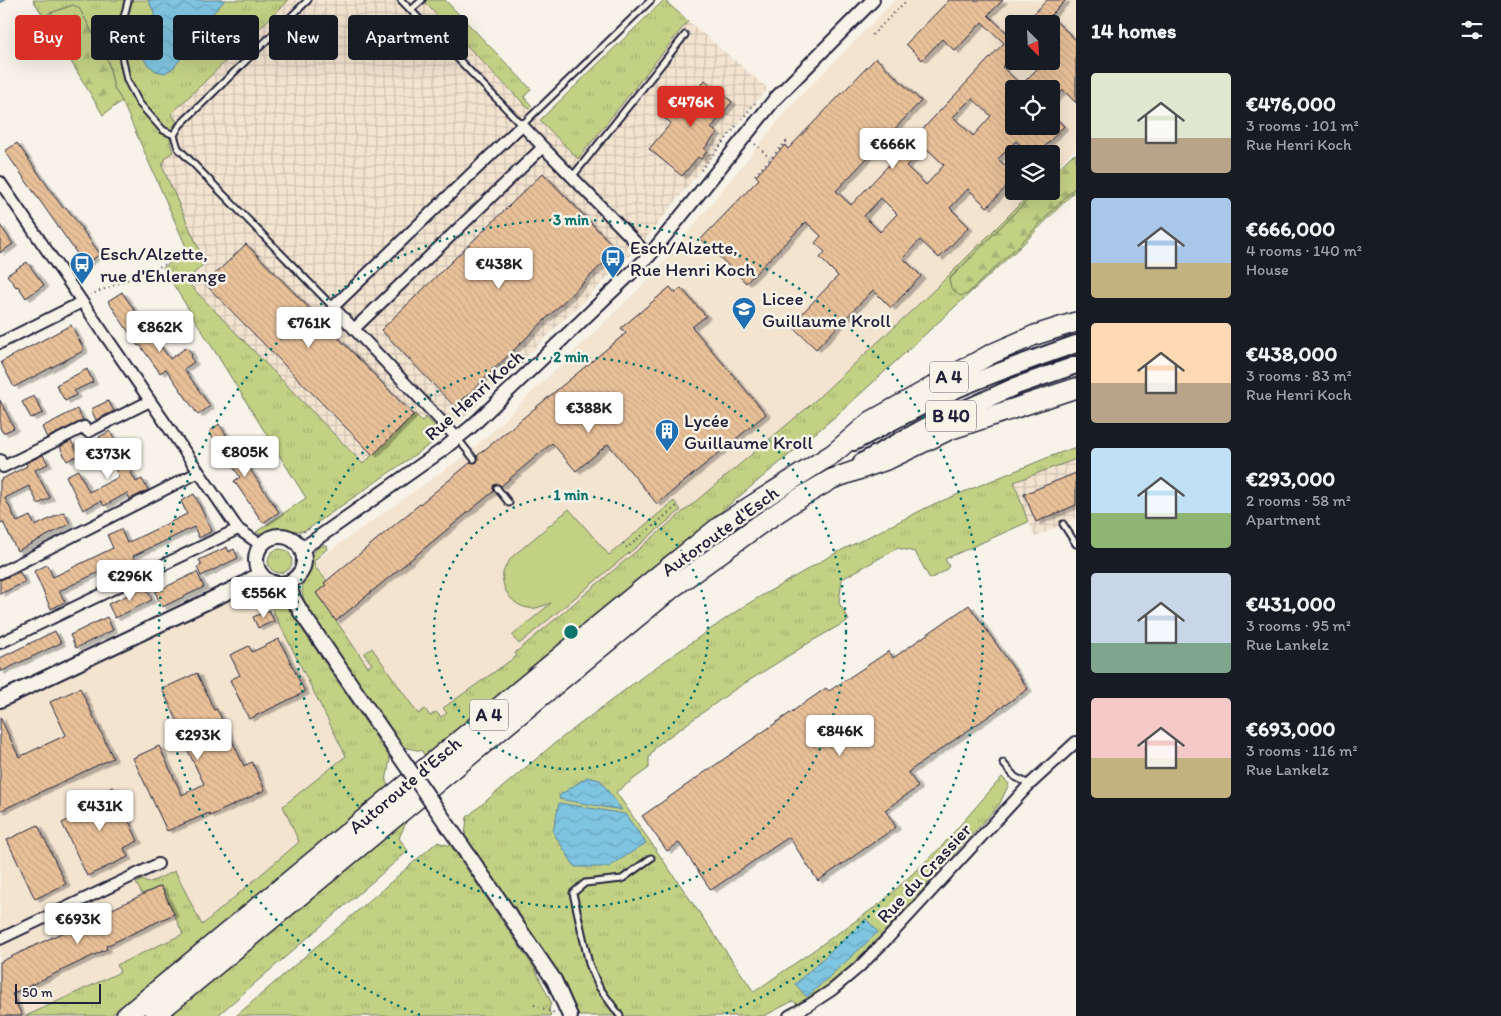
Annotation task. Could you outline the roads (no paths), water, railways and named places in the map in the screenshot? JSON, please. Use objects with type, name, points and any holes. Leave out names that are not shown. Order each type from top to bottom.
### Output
[{"type":"highway","name":"A 4","points":[[834,453],[871,421],[954,374],[991,354],[1035,335],[1076,322]]},
{"type":"highway","name":"B 40","points":[[834,453],[900,417],[958,389],[1026,361],[1076,344]]},
{"type":"highway","name":"B 40","points":[[832,479],[927,426],[1016,386],[1076,365]]},
{"type":"highway","name":"A 4","points":[[832,479],[889,459],[949,430],[1076,388]]},
{"type":"highway","name":"Autoroute d'Esch","points":[[126,1016],[659,574],[724,523],[834,453]]},
{"type":"highway","name":"Autoroute d'Esch","points":[[154,1016],[675,586],[759,525],[832,479]]},
{"type":"main road","points":[[282,536],[297,542],[302,549],[304,557],[301,573],[288,583],[280,584],[266,580],[260,574],[257,567],[257,552],[261,545],[267,540],[282,536]]},
{"type":"main road","points":[[0,700],[244,584],[260,574]]},
{"type":"main road","points":[[288,583],[300,612],[554,980],[570,1016]]},
{"type":"street","name":"Rue Henri Koch","points":[[302,549],[458,439],[649,256],[764,112],[873,0]]},
{"type":"street","points":[[458,439],[336,310],[522,125],[649,256]]},
{"type":"street","points":[[354,329],[543,147]]},
{"type":"street","points":[[0,182],[238,528],[261,545]]},
{"type":"street","points":[[0,344],[82,302]]},
{"type":"street","points":[[0,460],[3,467],[84,427],[88,432],[150,401]]},
{"type":"street","points":[[0,573],[199,472]]},
{"type":"street","points":[[0,643],[238,528]]},
{"type":"street","name":"Rue du Crassier","points":[[790,1016],[832,990],[858,968],[1029,785],[1076,742]]},
{"type":"street","points":[[0,939],[158,864]]},
{"type":"lane","points":[[308,0],[180,125],[174,135],[178,148],[336,310],[327,326]]},
{"type":"lane","points":[[401,0],[522,125],[651,0]]},
{"type":"lane","points":[[411,10],[422,0]]},
{"type":"lane","points":[[128,1],[122,29],[122,56],[127,80],[139,103],[163,130],[174,135]]},
{"type":"lane","points":[[572,177],[685,35]]},
{"type":"lane","points":[[458,439],[474,459]]},
{"type":"lane","points":[[497,488],[509,503]]},
{"type":"lane","points":[[1063,524],[1076,544]]},
{"type":"lane","points":[[1003,763],[1015,778],[1029,785]]},
{"type":"lane","points":[[620,1016],[599,987],[589,964],[573,893],[585,883],[622,879],[651,858]]},
{"type":"water","points":[[148,0],[225,0],[211,15],[173,15],[173,60],[180,60],[165,73],[156,71],[145,60],[163,60],[163,15],[154,15]]},
{"type":"water","points":[[587,777],[600,780],[622,810],[559,799],[560,795]]},
{"type":"water","points":[[559,803],[625,814],[646,843],[609,867],[575,867],[553,832]]},
{"type":"water","points":[[866,919],[878,932],[807,997],[795,984]]},
{"type":"waterway","points":[[0,2],[4,0]]},
{"type":"place","name":"Esch/Alzette, Rue Henri Koch","points":[[613,279]]},
{"type":"place","name":"Esch/Alzette, rue d'Ehlerange","points":[[82,285]]},
{"type":"place","name":"Licee Guillaume Kroll","points":[[744,330]]},
{"type":"place","name":"Lycée Guillaume Kroll","points":[[667,452]]}]
